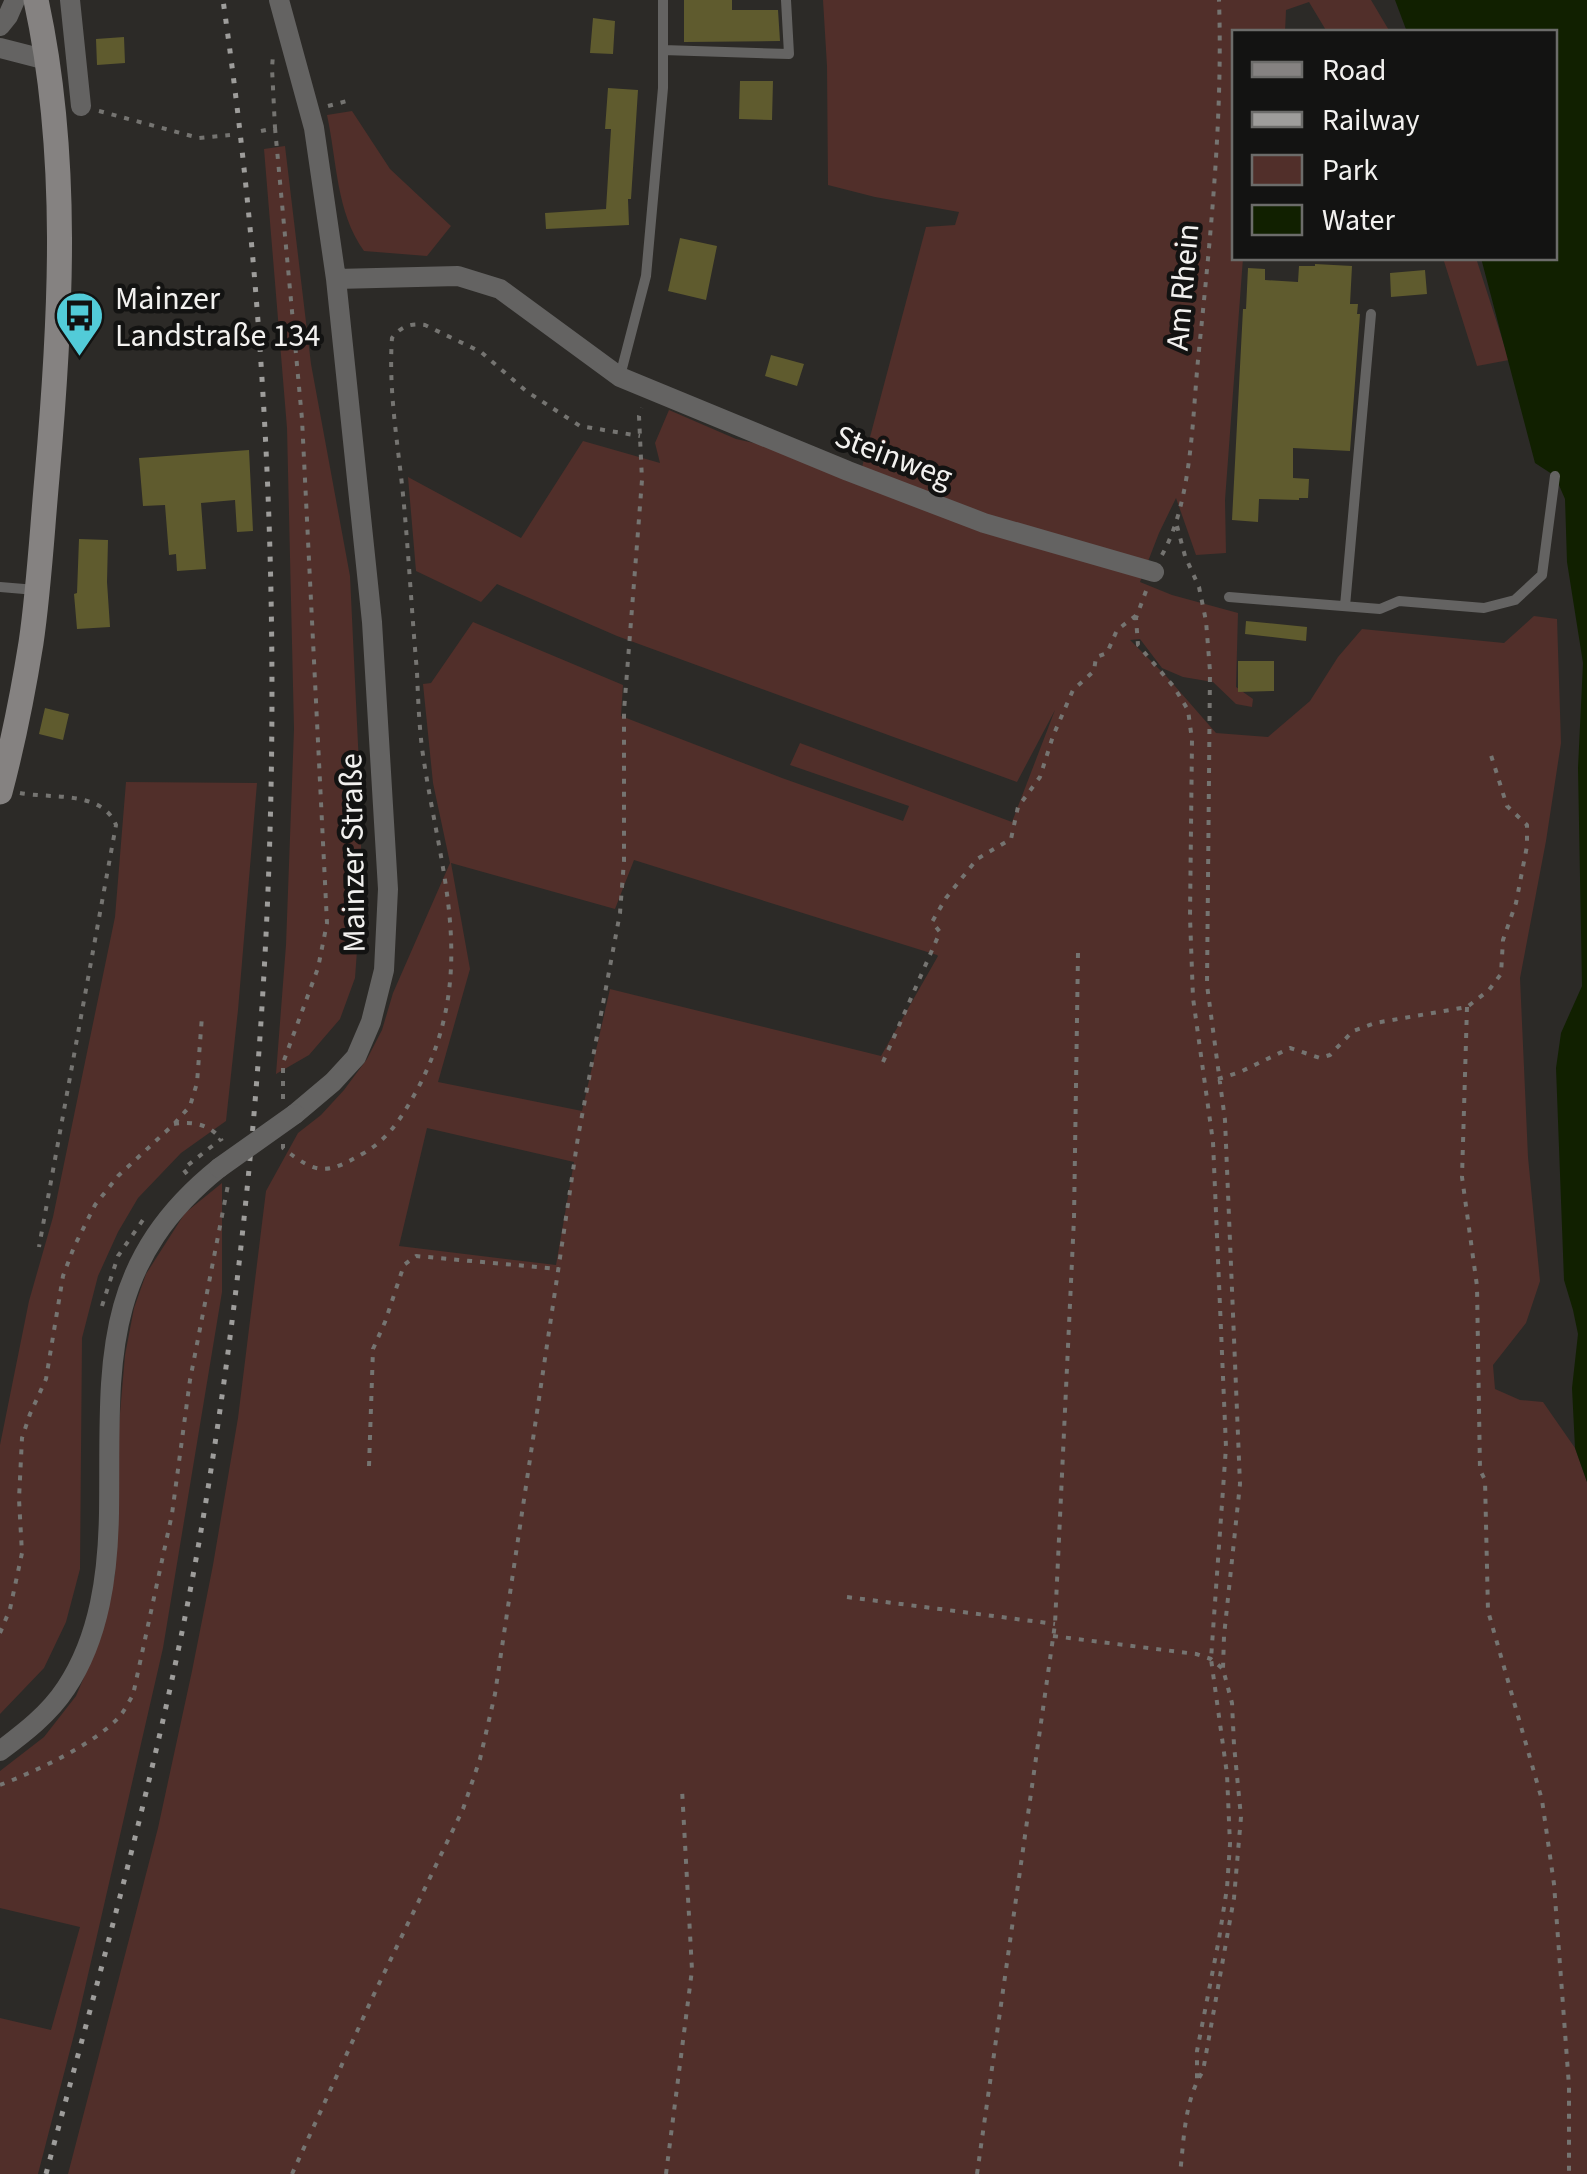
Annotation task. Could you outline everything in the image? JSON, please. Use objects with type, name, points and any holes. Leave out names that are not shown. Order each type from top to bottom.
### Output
[{"type":"main road","points":[[0,791],[23,689],[37,590],[56,358],[60,248],[56,137],[36,0]]},
{"type":"street","points":[[0,26],[15,0]]},
{"type":"street","points":[[70,0],[81,106]]},
{"type":"street","name":"Mainzer Straße","points":[[0,1751],[45,1715],[66,1688],[98,1610],[107,1568],[111,1372],[116,1328],[148,1246],[191,1190],[287,1120],[356,1057],[371,1022],[384,970],[388,889],[372,622],[336,279],[314,128],[279,0]]},
{"type":"street","points":[[0,48],[47,60]]},
{"type":"street","name":"Steinweg","points":[[336,279],[458,276],[500,289],[620,376],[984,523],[1154,572]]},
{"type":"lane","points":[[620,376],[646,276],[663,88],[663,0]]},
{"type":"lane","points":[[663,50],[789,54],[786,0]]},
{"type":"lane","points":[[1345,606],[1371,314]]},
{"type":"lane","points":[[1228,597],[1380,609],[1398,600],[1484,608],[1515,600],[1542,575],[1555,476]]},
{"type":"lane","points":[[0,587],[37,590]]},
{"type":"path","name":"Am Rhein","points":[[884,1062],[940,932],[932,922],[977,859],[1011,838],[1018,807],[1040,776],[1072,690],[1094,670],[1096,657],[1107,653],[1116,630],[1138,614],[1176,526],[1192,428],[1219,137],[1220,0]]},
{"type":"path","points":[[274,50],[275,128],[302,418],[327,923],[318,968],[283,1063],[287,1120],[283,1148],[319,1170],[338,1168],[375,1146],[399,1122],[426,1072],[446,1019],[452,959],[449,896],[422,746],[390,364],[392,338],[404,327],[426,325],[480,352],[526,392],[580,426],[640,436]]},
{"type":"path","points":[[325,107],[347,101]]},
{"type":"path","points":[[81,106],[199,138],[230,135]]},
{"type":"path","points":[[261,131],[275,128]]},
{"type":"path","points":[[292,2174],[463,1808],[480,1760],[495,1694],[578,1137],[620,913],[624,711],[642,480],[639,416],[648,388]]},
{"type":"path","points":[[1176,526],[1184,556],[1199,587],[1210,670],[1207,985],[1225,1120],[1240,1484],[1222,1669],[1232,1704],[1242,1817],[1234,1898],[1203,2071],[1187,2111],[1180,2174]]},
{"type":"path","points":[[1138,614],[1138,645],[1188,710],[1192,740],[1193,998],[1213,1142],[1226,1448],[1211,1660],[1228,1774],[1230,1844],[1224,1905],[1197,2050],[1197,2080]]},
{"type":"path","points":[[1218,1079],[1290,1048],[1320,1058],[1330,1054],[1352,1032],[1375,1023],[1466,1007],[1489,990],[1501,974],[1503,940],[1516,903],[1527,846],[1527,825],[1507,806],[1490,752]]},
{"type":"path","points":[[0,791],[96,804],[111,814],[116,826],[40,1247]]},
{"type":"path","points":[[977,2174],[1055,1624],[1072,1258],[1078,953]]},
{"type":"path","points":[[1466,1007],[1462,1177],[1477,1286],[1480,1470],[1485,1480],[1488,1611],[1542,1800],[1554,1884],[1569,2086],[1569,2174]]},
{"type":"path","points":[[0,1633],[10,1609],[22,1553],[22,1438],[46,1379],[64,1276],[96,1204],[118,1176],[190,1106],[197,1083],[202,1016]]},
{"type":"path","points":[[0,1785],[49,1764],[100,1732],[121,1715],[133,1695],[172,1514],[190,1380],[228,1186],[221,1139],[216,1132],[191,1122],[174,1124]]},
{"type":"path","points":[[184,1169],[221,1139]]},
{"type":"path","points":[[369,1466],[372,1349],[404,1266],[416,1256],[559,1269]]},
{"type":"path","points":[[848,1597],[1055,1624]]},
{"type":"path","points":[[1053,1636],[1196,1654],[1222,1669]]},
{"type":"path","points":[[666,2174],[692,1970],[682,1789]]},
{"type":"green space","points":[[823,0],[1371,0],[1389,30],[1326,30],[1309,2],[1286,10],[1285,30],[1232,30],[1232,260],[1243,260],[1225,500],[1226,553],[1196,555],[1176,498],[1140,582],[1238,613],[1236,687],[1253,699],[1252,707],[1236,704],[1213,682],[1183,677],[1162,668],[1140,639],[1130,640],[1216,733],[1268,737],[1310,701],[1338,657],[1362,629],[1504,643],[1534,616],[1557,619],[1561,743],[1520,978],[1528,1157],[1540,1281],[1526,1323],[1493,1365],[1495,1389],[1520,1400],[1543,1402],[1575,1448],[1587,1482],[1587,2174],[68,2174],[158,1828],[192,1671],[238,1418],[266,1191],[298,1133],[321,1115],[367,1059],[450,863],[433,783],[423,684],[431,683],[473,622],[623,685],[621,716],[903,821],[909,806],[790,765],[800,743],[1012,822],[1055,710],[1017,782],[617,636],[497,584],[481,602],[416,571],[408,477],[521,538],[583,441],[660,463],[655,443],[669,410],[736,439],[862,467],[926,227],[955,225],[959,212],[828,185]],"holes":[[[634,860],[937,955],[881,1056],[610,989],[582,1111],[438,1082],[470,969],[451,863],[615,909]],[[427,1128],[574,1162],[556,1265],[399,1246]]]},
{"type":"green space","points":[[352,111],[390,169],[451,226],[427,256],[364,251],[355,236],[339,186],[327,115]]},
{"type":"green space","points":[[285,146],[311,364],[350,576],[361,807],[361,896],[355,978],[340,1019],[309,1055],[276,1074],[286,945],[294,729],[287,428],[264,149]]},
{"type":"green space","points":[[1444,260],[1477,260],[1509,360],[1477,366]]},
{"type":"green space","points":[[126,782],[257,783],[226,1121],[181,1153],[138,1198],[98,1276],[82,1338],[80,1569],[66,1622],[44,1668],[0,1714],[0,1445],[29,1301],[53,1217],[115,917]]},
{"type":"green space","points":[[222,1183],[222,1292],[163,1648],[38,2174],[0,2174],[0,2018],[51,2030],[80,1927],[0,1908],[0,1771],[44,1737],[76,1696],[101,1637],[115,1574],[119,1425],[134,1308],[146,1274],[185,1213]]},
{"type":"water","points":[[1395,0],[1587,0],[1587,1482],[1575,1448],[1572,1388],[1578,1334],[1564,1280],[1556,1068],[1561,1033],[1582,986],[1578,768],[1583,663],[1567,562],[1565,499],[1555,476],[1535,463],[1482,260],[1557,260],[1557,30],[1406,30]]},
{"type":"building","points":[[684,0],[732,0],[732,10],[778,10],[780,41],[684,42]]},
{"type":"building","points":[[593,18],[615,21],[613,54],[590,53]]},
{"type":"building","points":[[124,37],[125,63],[97,65],[96,39]]},
{"type":"building","points":[[740,81],[773,81],[772,120],[739,119]]},
{"type":"building","points":[[608,88],[638,90],[629,225],[546,229],[545,213],[606,209],[611,129],[605,129]]},
{"type":"building","points":[[680,238],[717,246],[706,300],[668,291]]},
{"type":"building","points":[[1299,266],[1352,266],[1350,304],[1358,304],[1360,314],[1350,451],[1293,448],[1293,478],[1309,479],[1308,498],[1259,499],[1258,522],[1232,520],[1248,268],[1265,269],[1265,280],[1298,282]]},
{"type":"building","points":[[1425,270],[1427,294],[1391,297],[1390,273]]},
{"type":"building","points":[[771,355],[804,364],[797,386],[765,376]]},
{"type":"building","points":[[249,450],[253,531],[237,532],[235,500],[201,503],[206,569],[177,571],[176,554],[169,555],[165,505],[143,506],[139,458]]},
{"type":"building","points":[[79,539],[108,540],[110,627],[77,629],[74,594]]},
{"type":"building","points":[[1246,621],[1307,627],[1306,641],[1245,634]]},
{"type":"building","points":[[1238,661],[1274,661],[1274,691],[1238,692]]},
{"type":"building","points":[[45,708],[69,714],[63,740],[39,734]]},
{"type":"railway","points":[[46,2174],[132,1848],[188,1602],[231,1330],[252,1140],[272,760],[270,570],[262,380],[246,190],[223,0]]},
{"type":"place","name":"Mainzer Landstraße 134","points":[[80,358]]}]
